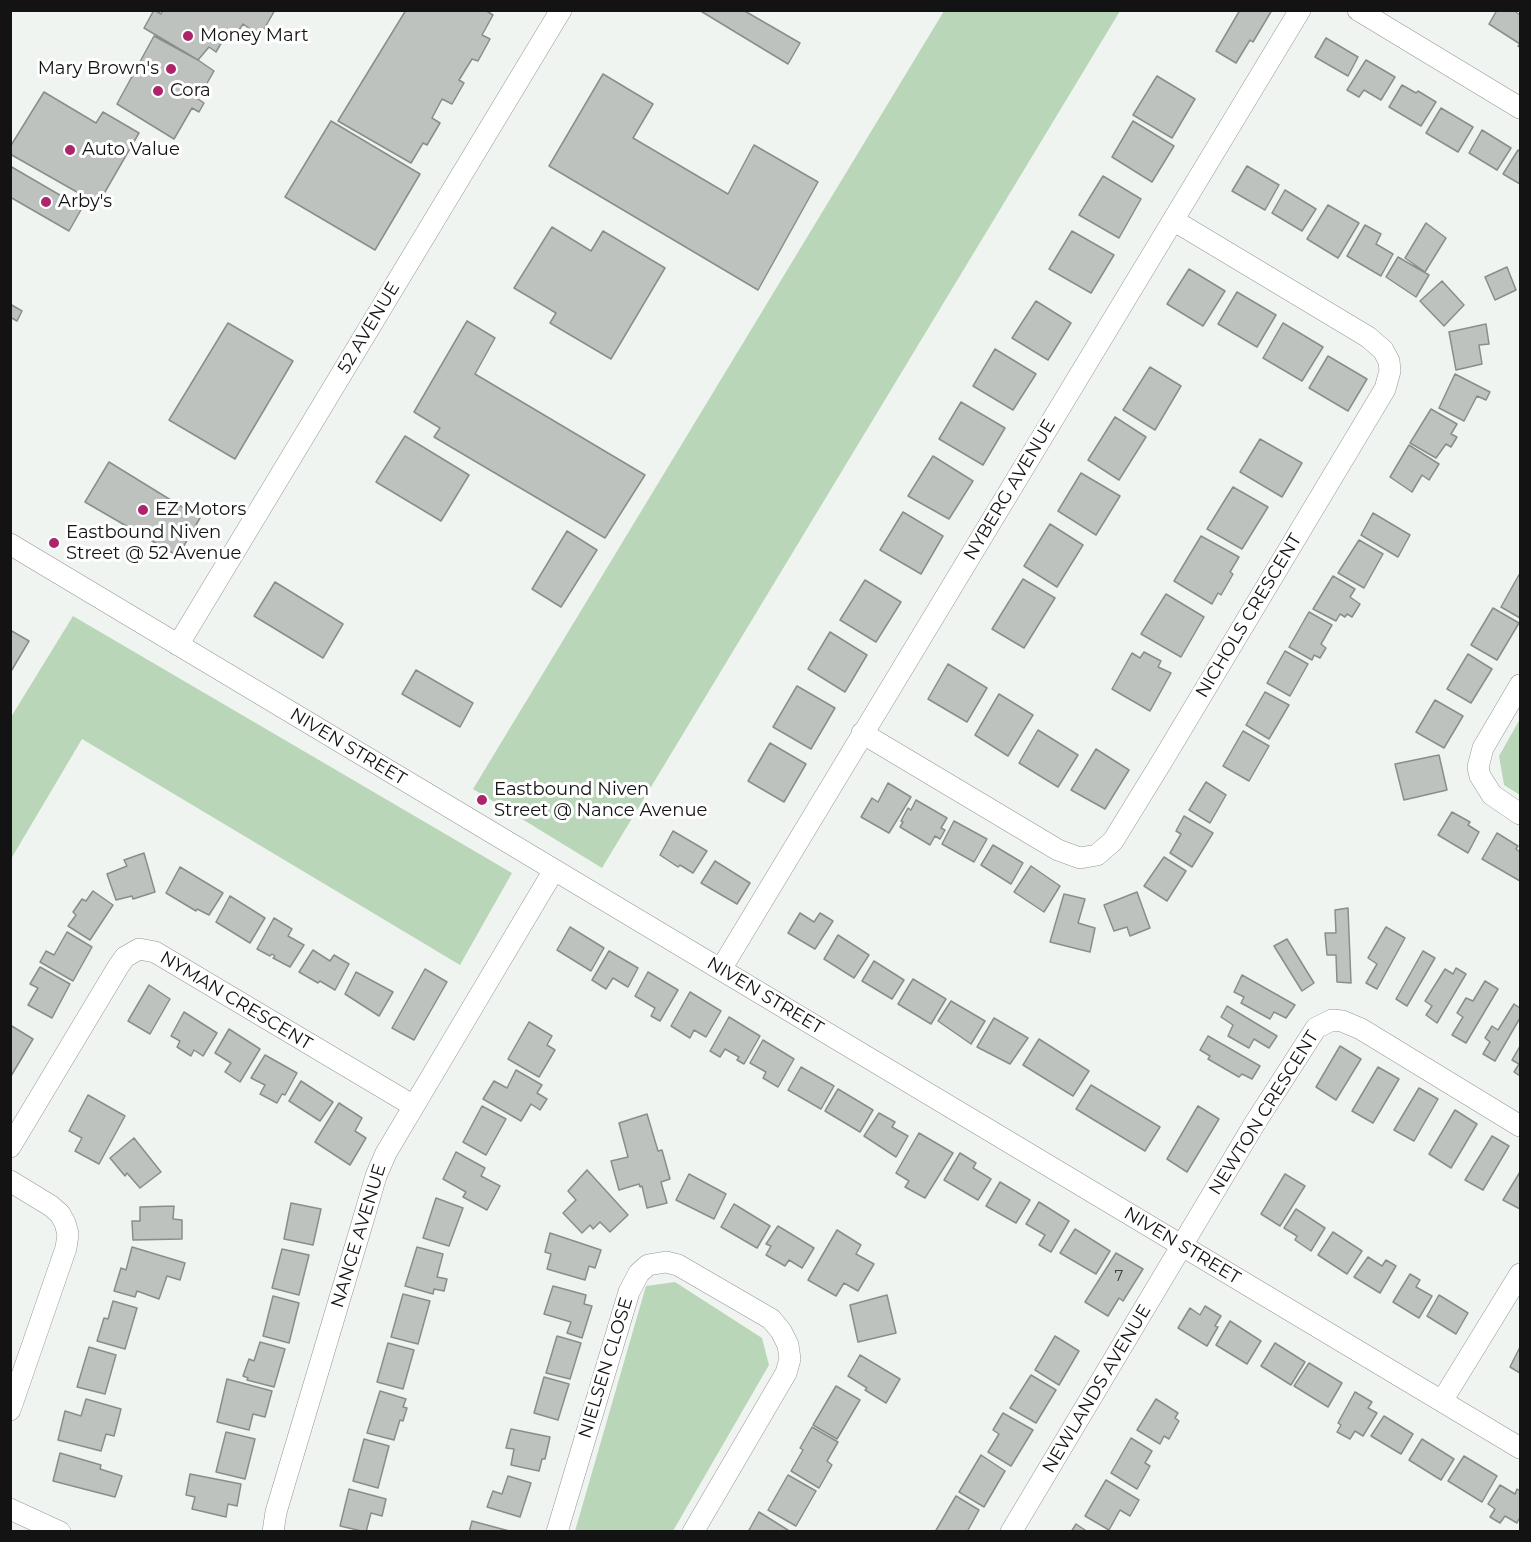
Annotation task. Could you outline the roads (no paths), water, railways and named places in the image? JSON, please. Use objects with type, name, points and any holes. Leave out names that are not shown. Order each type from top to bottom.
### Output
[{"type":"street","name":"52 AVENUE","points":[[178,645],[561,10]]},
{"type":"street","name":"NYBERG AVENUE","points":[[721,969],[1300,10]]},
{"type":"street","points":[[1358,10],[1521,108]]},
{"type":"street","name":"NICHOLS CRESCENT","points":[[862,733],[1058,850],[1080,858],[1097,855],[1113,841],[1164,758],[1385,389],[1390,371],[1389,361],[1383,350],[1368,337],[1173,220]]},
{"type":"street","name":"NIVEN STREET","points":[[10,544],[1521,1448]]},
{"type":"street","points":[[1521,685],[1483,748],[1478,767],[1480,776],[1492,795],[1521,814]]},
{"type":"street","name":"NANCE AVENUE","points":[[273,1532],[276,1512],[376,1176],[412,1106],[554,870]]},
{"type":"street","name":"NYMAN CRESCENT","points":[[10,1147],[118,967],[132,951],[139,949],[155,952],[412,1106]]},
{"type":"street","name":"NEWTON CRESCENT","points":[[1182,1246],[1309,1036],[1325,1022],[1342,1021],[1361,1029],[1521,1126]]},
{"type":"street","points":[[10,1181],[56,1210],[65,1222],[68,1234],[66,1248],[10,1410]]},
{"type":"street","name":"NEWLANDS AVENUE","points":[[1011,1532],[1182,1246]]},
{"type":"street","name":"NIELSEN CLOSE","points":[[557,1532],[629,1292],[639,1274],[648,1265],[666,1262],[678,1265],[771,1319],[781,1331],[788,1345],[790,1359],[786,1373],[693,1532]]},
{"type":"street","points":[[1442,1401],[1521,1274]]},
{"type":"street","points":[[10,1509],[60,1532]]},
{"type":"place","name":"Money Mart","points":[[188,36]]},
{"type":"place","name":"Mary Brown's","points":[[171,69]]},
{"type":"place","name":"Cora","points":[[158,91]]},
{"type":"place","name":"Auto Value","points":[[70,150]]},
{"type":"place","name":"Arby's","points":[[46,202]]},
{"type":"place","name":"EZ Motors","points":[[143,510]]},
{"type":"place","name":"Eastbound Niven Street @ 52 Avenue","points":[[54,543]]},
{"type":"place","name":"Eastbound Niven Street @ Nance Avenue","points":[[482,800]]}]
